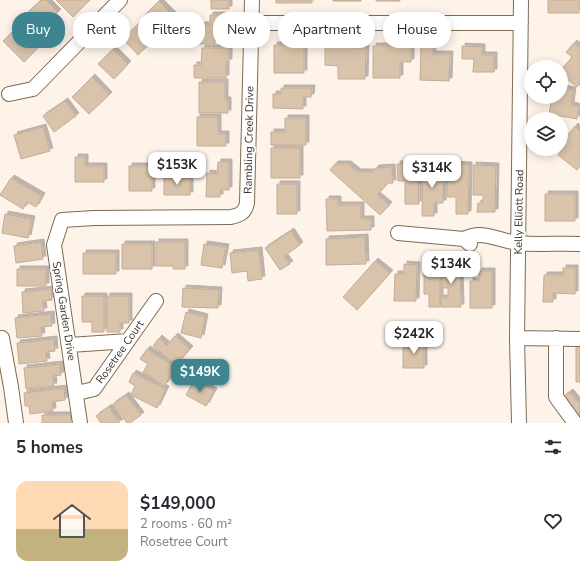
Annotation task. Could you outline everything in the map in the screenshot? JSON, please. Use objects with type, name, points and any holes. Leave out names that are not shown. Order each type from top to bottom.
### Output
[{"type":"street","points":[[9,94],[33,89],[120,0]]},
{"type":"street","name":"Rambling Creek Drive","points":[[251,12],[252,0]]},
{"type":"street","name":"Kelly Elliott Road","points":[[519,423],[517,338],[521,0]]},
{"type":"street","points":[[270,23],[521,23]]},
{"type":"street","name":"Rambling Creek Drive","points":[[81,218],[231,217],[241,214],[248,203],[251,48]]},
{"type":"street","name":"Spring Garden Drive","points":[[80,423],[70,345],[54,245],[62,220],[81,218]]},
{"type":"street","points":[[398,234],[464,239],[471,236],[492,236],[504,241],[518,243],[580,244]]},
{"type":"street","name":"Rosetree Court","points":[[77,393],[94,388],[156,300]]},
{"type":"street","points":[[2,338],[12,387],[16,423]]},
{"type":"street","points":[[517,338],[580,339]]},
{"type":"street","points":[[556,338],[556,397],[575,423]]},
{"type":"street","points":[[70,345],[128,341]]},
{"type":"building","points":[[41,0],[46,0],[58,12],[28,12]]},
{"type":"building","points":[[56,0],[90,0],[78,12],[73,12],[73,17]]},
{"type":"building","points":[[211,0],[229,0],[229,9],[211,9]]},
{"type":"building","points":[[276,0],[312,0],[312,3],[276,3]]},
{"type":"building","points":[[361,0],[361,1],[333,1]]},
{"type":"building","points":[[400,0],[400,1],[376,1]]},
{"type":"building","points":[[548,0],[579,0],[579,13],[548,13]]},
{"type":"building","points":[[159,1],[170,12],[148,12]]},
{"type":"building","points":[[210,15],[213,15],[213,44],[205,44],[205,25],[210,25]]},
{"type":"building","points":[[138,24],[138,48],[145,48],[138,55],[130,46],[130,32]]},
{"type":"building","points":[[12,32],[12,48],[38,48],[24,62],[3,41]]},
{"type":"building","points":[[574,43],[580,48],[580,84],[577,87],[568,80],[568,62],[572,57],[566,52]]},
{"type":"building","points":[[274,45],[278,45],[278,48],[304,48],[304,73],[274,73]]},
{"type":"building","points":[[375,46],[383,46],[383,48],[411,48],[411,62],[400,62],[400,78],[373,78],[373,48],[375,48]]},
{"type":"building","points":[[462,46],[482,47],[482,55],[494,55],[494,72],[473,72],[474,59],[462,59]]},
{"type":"building","points":[[202,48],[229,48],[229,62],[226,62],[226,78],[194,78],[194,65],[201,65]]},
{"type":"building","points":[[325,48],[366,48],[365,79],[338,79],[338,66],[325,65]]},
{"type":"building","points":[[421,48],[433,48],[433,54],[450,54],[449,81],[420,80]]},
{"type":"building","points":[[113,49],[128,64],[114,79],[98,64]]},
{"type":"building","points":[[92,77],[109,95],[89,114],[72,97]]},
{"type":"building","points":[[199,82],[225,82],[225,100],[228,100],[228,113],[199,113]]},
{"type":"building","points":[[281,88],[312,88],[311,97],[303,97],[303,109],[273,108],[273,94],[281,94]]},
{"type":"building","points":[[568,89],[573,90],[571,105],[579,107],[577,119],[568,117],[568,112],[549,112],[551,104],[568,104]]},
{"type":"building","points":[[65,101],[76,116],[54,132],[43,116]]},
{"type":"building","points":[[197,117],[218,117],[218,134],[226,134],[226,146],[197,146]]},
{"type":"building","points":[[285,118],[306,118],[306,145],[271,145],[271,132],[285,132]]},
{"type":"building","points":[[575,126],[580,131],[580,166],[577,170],[559,156],[568,156],[568,135]]},
{"type":"building","points":[[43,127],[50,151],[21,159],[14,135]]},
{"type":"building","points":[[271,148],[300,148],[300,178],[271,178]]},
{"type":"building","points":[[75,157],[85,157],[85,166],[104,166],[104,182],[75,182]]},
{"type":"building","points":[[218,162],[229,162],[229,190],[220,190],[220,197],[206,197],[207,173],[217,174]]},
{"type":"building","points":[[418,163],[419,204],[405,204],[405,181],[398,181],[397,164]]},
{"type":"building","points":[[335,164],[348,164],[358,172],[373,172],[376,168],[392,167],[393,183],[388,183],[377,195],[389,205],[380,215],[330,170]]},
{"type":"building","points":[[448,164],[469,165],[468,214],[456,214],[456,197],[447,197]]},
{"type":"building","points":[[473,165],[496,166],[495,212],[477,212],[478,203],[483,203],[483,195],[473,195]]},
{"type":"building","points":[[129,166],[152,166],[152,191],[129,191]]},
{"type":"building","points":[[423,166],[444,166],[443,203],[434,203],[434,216],[422,216]]},
{"type":"building","points":[[11,178],[42,196],[36,207],[27,202],[23,209],[0,195]]},
{"type":"building","points":[[164,178],[190,178],[190,195],[164,195]]},
{"type":"building","points":[[277,184],[297,184],[297,214],[277,214]]},
{"type":"building","points":[[545,194],[575,194],[575,221],[545,221]]},
{"type":"building","points":[[326,199],[338,199],[338,205],[361,205],[361,219],[371,219],[371,230],[327,231]]},
{"type":"building","points":[[5,214],[32,219],[28,238],[2,233]]},
{"type":"building","points":[[291,231],[300,245],[284,256],[290,264],[280,270],[265,248]]},
{"type":"building","points":[[365,237],[366,264],[326,265],[326,239]]},
{"type":"building","points":[[41,242],[43,259],[16,263],[14,246]]},
{"type":"building","points":[[156,242],[185,242],[185,269],[173,269],[173,266],[156,266]]},
{"type":"building","points":[[122,244],[152,244],[152,269],[122,269]]},
{"type":"building","points":[[204,244],[226,247],[222,268],[201,265]]},
{"type":"building","points":[[259,250],[262,279],[248,281],[247,271],[232,273],[230,253]]},
{"type":"building","points":[[83,253],[116,253],[116,274],[83,274]]},
{"type":"building","points":[[454,260],[454,272],[460,272],[461,307],[441,307],[440,298],[448,298],[448,288],[442,288],[441,261]]},
{"type":"building","points":[[375,261],[390,273],[357,310],[343,297]]},
{"type":"building","points":[[424,261],[440,261],[440,307],[429,307],[429,294],[424,294]]},
{"type":"building","points":[[404,264],[417,265],[416,301],[394,301],[395,274],[404,274]]},
{"type":"building","points":[[563,268],[575,268],[575,294],[553,293],[553,302],[543,302],[544,275],[563,275]]},
{"type":"building","points":[[17,269],[46,269],[46,286],[17,286]]},
{"type":"building","points":[[479,271],[492,271],[492,308],[470,308],[470,281],[479,281]]},
{"type":"building","points":[[183,288],[219,290],[218,308],[182,307]]},
{"type":"building","points":[[51,289],[52,300],[43,301],[44,311],[23,313],[22,292]]},
{"type":"building","points":[[82,296],[104,296],[104,332],[92,332],[92,322],[82,322]]},
{"type":"building","points":[[107,296],[129,296],[129,323],[120,323],[120,332],[107,332]]},
{"type":"building","points":[[186,312],[205,317],[201,338],[181,333]]},
{"type":"building","points":[[51,314],[52,326],[41,327],[42,336],[17,338],[15,318]]},
{"type":"building","points":[[175,336],[190,349],[176,365],[153,346],[159,338],[167,345]]},
{"type":"building","points":[[54,339],[55,351],[46,352],[47,361],[19,364],[17,343]]},
{"type":"building","points":[[409,341],[424,341],[424,368],[403,368],[403,348],[409,348]]},
{"type":"building","points":[[576,345],[580,345],[580,382],[576,382]]},
{"type":"building","points":[[147,349],[176,368],[164,386],[143,372],[148,364],[140,359]]},
{"type":"building","points":[[60,364],[61,375],[53,376],[54,386],[26,389],[24,368]]},
{"type":"building","points":[[133,373],[166,389],[157,408],[131,395],[135,386],[129,382]]},
{"type":"building","points":[[194,380],[214,391],[206,406],[186,395]]},
{"type":"building","points":[[64,388],[65,400],[52,402],[53,411],[30,414],[29,406],[25,406],[24,393]]},
{"type":"building","points":[[570,392],[580,404],[579,418],[563,397]]},
{"type":"building","points":[[126,395],[141,415],[130,423],[127,423],[113,404]]},
{"type":"building","points":[[109,407],[120,423],[101,423],[96,416]]},
{"type":"building","points":[[42,415],[71,415],[71,423],[42,423]]}]
